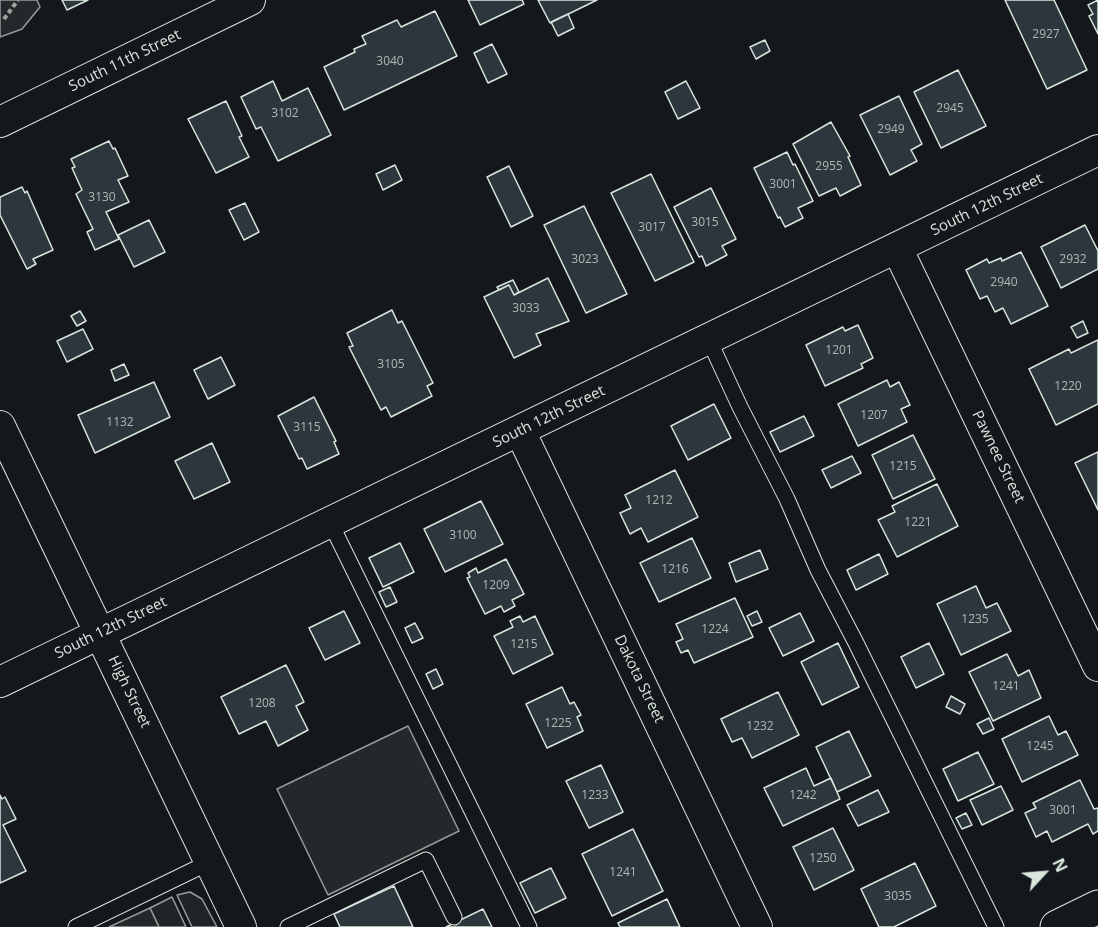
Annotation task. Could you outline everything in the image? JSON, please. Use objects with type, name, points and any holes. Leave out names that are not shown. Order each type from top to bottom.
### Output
[{"type":"main road","points":[[1057,927],[1098,907]]},
{"type":"street","name":"South 11th Street","points":[[0,122],[250,0]]},
{"type":"street","name":"South 12th Street","points":[[0,682],[1098,150]]},
{"type":"street","name":"Pawnee Street","points":[[897,248],[1098,666]]},
{"type":"street","name":"High Street","points":[[0,426],[241,927]]},
{"type":"street","name":"Dakota Street","points":[[520,431],[757,927]]},
{"type":"lane","points":[[709,340],[787,499],[818,570],[996,927]]},
{"type":"lane","points":[[330,522],[529,927]]},
{"type":"lane","points":[[288,927],[426,860],[454,917]]},
{"type":"lane","points":[[76,927],[210,862]]},
{"type":"path","points":[[4,19],[18,0]]},
{"type":"shaded area","points":[[0,0],[37,0],[40,7],[22,29],[0,37]]},
{"type":"shaded area","points":[[408,726],[459,831],[328,895],[277,789]]},
{"type":"shaded area","points":[[190,892],[202,899],[217,927],[192,927],[177,895]]},
{"type":"shaded area","points":[[172,897],[186,927],[159,927],[150,908]]},
{"type":"shaded area","points":[[150,908],[159,927],[109,927]]},
{"type":"building","points":[[62,0],[88,0],[67,10]]},
{"type":"building","points":[[468,0],[522,0],[524,4],[480,25]]},
{"type":"building","points":[[538,0],[597,0],[550,23]]},
{"type":"building","points":[[1005,0],[1054,0],[1087,70],[1047,89]]},
{"type":"building","points":[[1098,0],[1098,34],[1089,16],[1093,14],[1088,5]]},
{"type":"building","points":[[435,11],[457,56],[344,110],[324,67],[366,44],[362,36],[397,20],[401,27]]},
{"type":"building","points":[[568,14],[574,28],[558,36],[551,22]]},
{"type":"building","points":[[765,40],[770,51],[756,59],[750,47]]},
{"type":"building","points":[[492,44],[507,74],[488,83],[474,53]]},
{"type":"building","points":[[958,70],[986,126],[941,148],[914,92]]},
{"type":"building","points":[[273,81],[282,101],[308,88],[331,135],[278,161],[261,127],[256,129],[241,97]]},
{"type":"building","points":[[686,81],[700,108],[678,119],[665,92]]},
{"type":"building","points":[[899,96],[922,144],[911,150],[917,161],[890,175],[860,115]]},
{"type":"building","points":[[226,101],[249,157],[216,173],[188,119]]},
{"type":"building","points":[[831,122],[850,156],[848,157],[861,185],[840,196],[836,188],[819,196],[793,144]]},
{"type":"building","points":[[109,141],[113,149],[115,148],[128,176],[118,180],[129,202],[106,212],[119,239],[95,250],[87,232],[93,229],[76,194],[82,190],[72,168],[75,167],[71,159]]},
{"type":"building","points":[[787,152],[813,201],[798,208],[803,218],[785,227],[780,217],[778,218],[754,168]]},
{"type":"building","points":[[395,165],[402,180],[383,190],[376,174]]},
{"type":"building","points":[[509,166],[533,216],[511,227],[487,177]]},
{"type":"building","points":[[651,174],[694,262],[655,281],[611,193]]},
{"type":"building","points":[[22,187],[25,193],[27,191],[53,250],[33,259],[36,264],[27,269],[0,215],[0,197]]},
{"type":"building","points":[[711,188],[736,239],[722,246],[727,255],[706,266],[702,256],[699,257],[674,207]]},
{"type":"building","points":[[245,203],[259,232],[244,240],[229,210]]},
{"type":"building","points":[[584,206],[627,294],[586,313],[544,225]]},
{"type":"building","points":[[149,220],[165,252],[134,267],[118,235]]},
{"type":"building","points":[[1085,225],[1098,251],[1098,269],[1061,288],[1041,247]]},
{"type":"building","points":[[1021,252],[1048,306],[1011,324],[1003,308],[995,312],[987,296],[980,299],[966,270],[987,259],[989,263],[1001,258],[1002,261]]},
{"type":"building","points":[[548,278],[569,321],[536,334],[541,345],[514,358],[484,297],[509,285],[514,295]]},
{"type":"building","points":[[513,280],[519,292],[514,295],[509,285],[499,290],[497,287]]},
{"type":"building","points":[[392,310],[398,323],[402,321],[433,383],[427,386],[432,396],[391,417],[386,407],[381,410],[349,347],[353,346],[347,333]]},
{"type":"building","points":[[80,311],[86,321],[77,326],[71,316]]},
{"type":"building","points":[[1083,321],[1088,333],[1077,338],[1071,327]]},
{"type":"building","points":[[858,325],[873,358],[861,364],[863,368],[825,386],[806,345],[843,327],[845,331]]},
{"type":"building","points":[[83,329],[93,349],[67,362],[57,341]]},
{"type":"building","points":[[1098,340],[1098,404],[1056,425],[1029,369],[1069,349],[1071,353]]},
{"type":"building","points":[[221,357],[235,385],[208,399],[194,370]]},
{"type":"building","points":[[124,364],[129,375],[115,381],[111,370]]},
{"type":"building","points":[[887,380],[890,387],[899,382],[910,405],[901,409],[907,422],[858,446],[838,404]]},
{"type":"building","points":[[154,382],[170,417],[95,453],[78,415]]},
{"type":"building","points":[[314,397],[336,441],[334,442],[339,454],[307,469],[302,458],[299,459],[278,416]]},
{"type":"building","points":[[714,404],[731,438],[688,460],[671,426]]},
{"type":"building","points":[[804,416],[814,436],[780,452],[770,432]]},
{"type":"building","points":[[913,435],[935,479],[893,499],[872,455]]},
{"type":"building","points":[[212,443],[230,482],[194,499],[175,461]]},
{"type":"building","points":[[1098,452],[1098,510],[1075,463]]},
{"type":"building","points":[[852,456],[861,473],[831,488],[822,470]]},
{"type":"building","points":[[675,470],[698,517],[648,542],[641,528],[630,534],[620,513],[631,508],[625,495]]},
{"type":"building","points":[[937,484],[958,526],[897,557],[878,520],[895,512],[892,506]]},
{"type":"building","points":[[481,501],[503,544],[445,572],[424,529]]},
{"type":"building","points":[[692,538],[711,578],[659,602],[640,563]]},
{"type":"building","points":[[400,543],[414,572],[383,587],[369,558]]},
{"type":"building","points":[[760,550],[768,569],[736,582],[729,563]]},
{"type":"building","points":[[879,554],[888,574],[856,590],[847,570]]},
{"type":"building","points":[[506,559],[524,594],[512,600],[515,606],[504,612],[501,606],[485,614],[467,578],[470,577],[468,573],[476,568],[478,573]]},
{"type":"building","points":[[976,586],[986,608],[997,603],[1011,631],[961,655],[937,604]]},
{"type":"building","points":[[390,587],[397,602],[386,607],[379,592]]},
{"type":"building","points":[[735,598],[753,637],[694,663],[688,650],[681,653],[676,642],[683,639],[676,624]]},
{"type":"building","points":[[344,611],[360,643],[325,660],[309,628]]},
{"type":"building","points":[[757,611],[762,622],[752,626],[747,616]]},
{"type":"building","points":[[800,613],[814,641],[783,656],[769,628]]},
{"type":"building","points":[[520,616],[523,622],[535,616],[553,654],[513,674],[494,636],[513,627],[510,621]]},
{"type":"building","points":[[415,623],[423,638],[412,643],[405,628]]},
{"type":"building","points":[[838,643],[859,687],[822,705],[801,662]]},
{"type":"building","points":[[929,643],[944,674],[916,688],[901,657]]},
{"type":"building","points":[[1007,654],[1018,676],[1029,670],[1041,698],[993,721],[969,672]]},
{"type":"building","points":[[286,665],[304,702],[296,706],[308,730],[278,746],[266,721],[239,734],[221,697]]},
{"type":"building","points":[[436,669],[443,684],[433,689],[426,674]]},
{"type":"building","points":[[562,687],[570,704],[574,702],[581,715],[577,717],[583,731],[547,748],[526,704]]},
{"type":"building","points":[[778,692],[799,735],[752,758],[742,738],[732,742],[721,719]]},
{"type":"building","points":[[951,696],[965,704],[960,714],[946,707]]},
{"type":"building","points":[[1049,716],[1058,735],[1066,731],[1078,755],[1022,782],[1002,739]]},
{"type":"building","points":[[989,718],[994,729],[983,734],[977,724]]},
{"type":"building","points":[[849,731],[871,776],[837,792],[816,747]]},
{"type":"building","points":[[978,752],[994,784],[958,801],[943,769]]},
{"type":"building","points":[[601,765],[623,812],[589,828],[566,781]]},
{"type":"building","points":[[806,768],[814,786],[831,778],[840,799],[783,826],[764,788]]},
{"type":"building","points":[[1080,780],[1094,809],[1098,808],[1098,831],[1093,834],[1088,824],[1052,842],[1047,831],[1036,837],[1025,813],[1036,808],[1033,803]]},
{"type":"building","points":[[1001,786],[1013,810],[982,825],[970,800]]},
{"type":"building","points":[[878,790],[889,812],[858,826],[847,805]]},
{"type":"building","points":[[0,795],[2,799],[5,797],[16,819],[3,825],[26,871],[0,883]]},
{"type":"building","points":[[966,813],[972,825],[962,829],[956,818]]},
{"type":"building","points":[[833,828],[854,870],[814,890],[793,847]]},
{"type":"building","points":[[633,829],[663,891],[612,916],[582,854]]},
{"type":"building","points":[[915,863],[936,906],[894,927],[879,927],[861,889]]},
{"type":"building","points":[[551,868],[566,898],[535,913],[520,883]]},
{"type":"building","points":[[394,886],[413,927],[340,927],[334,914]]},
{"type":"building","points":[[667,899],[680,927],[620,927],[618,923]]},
{"type":"building","points":[[483,909],[492,927],[446,927]]}]
